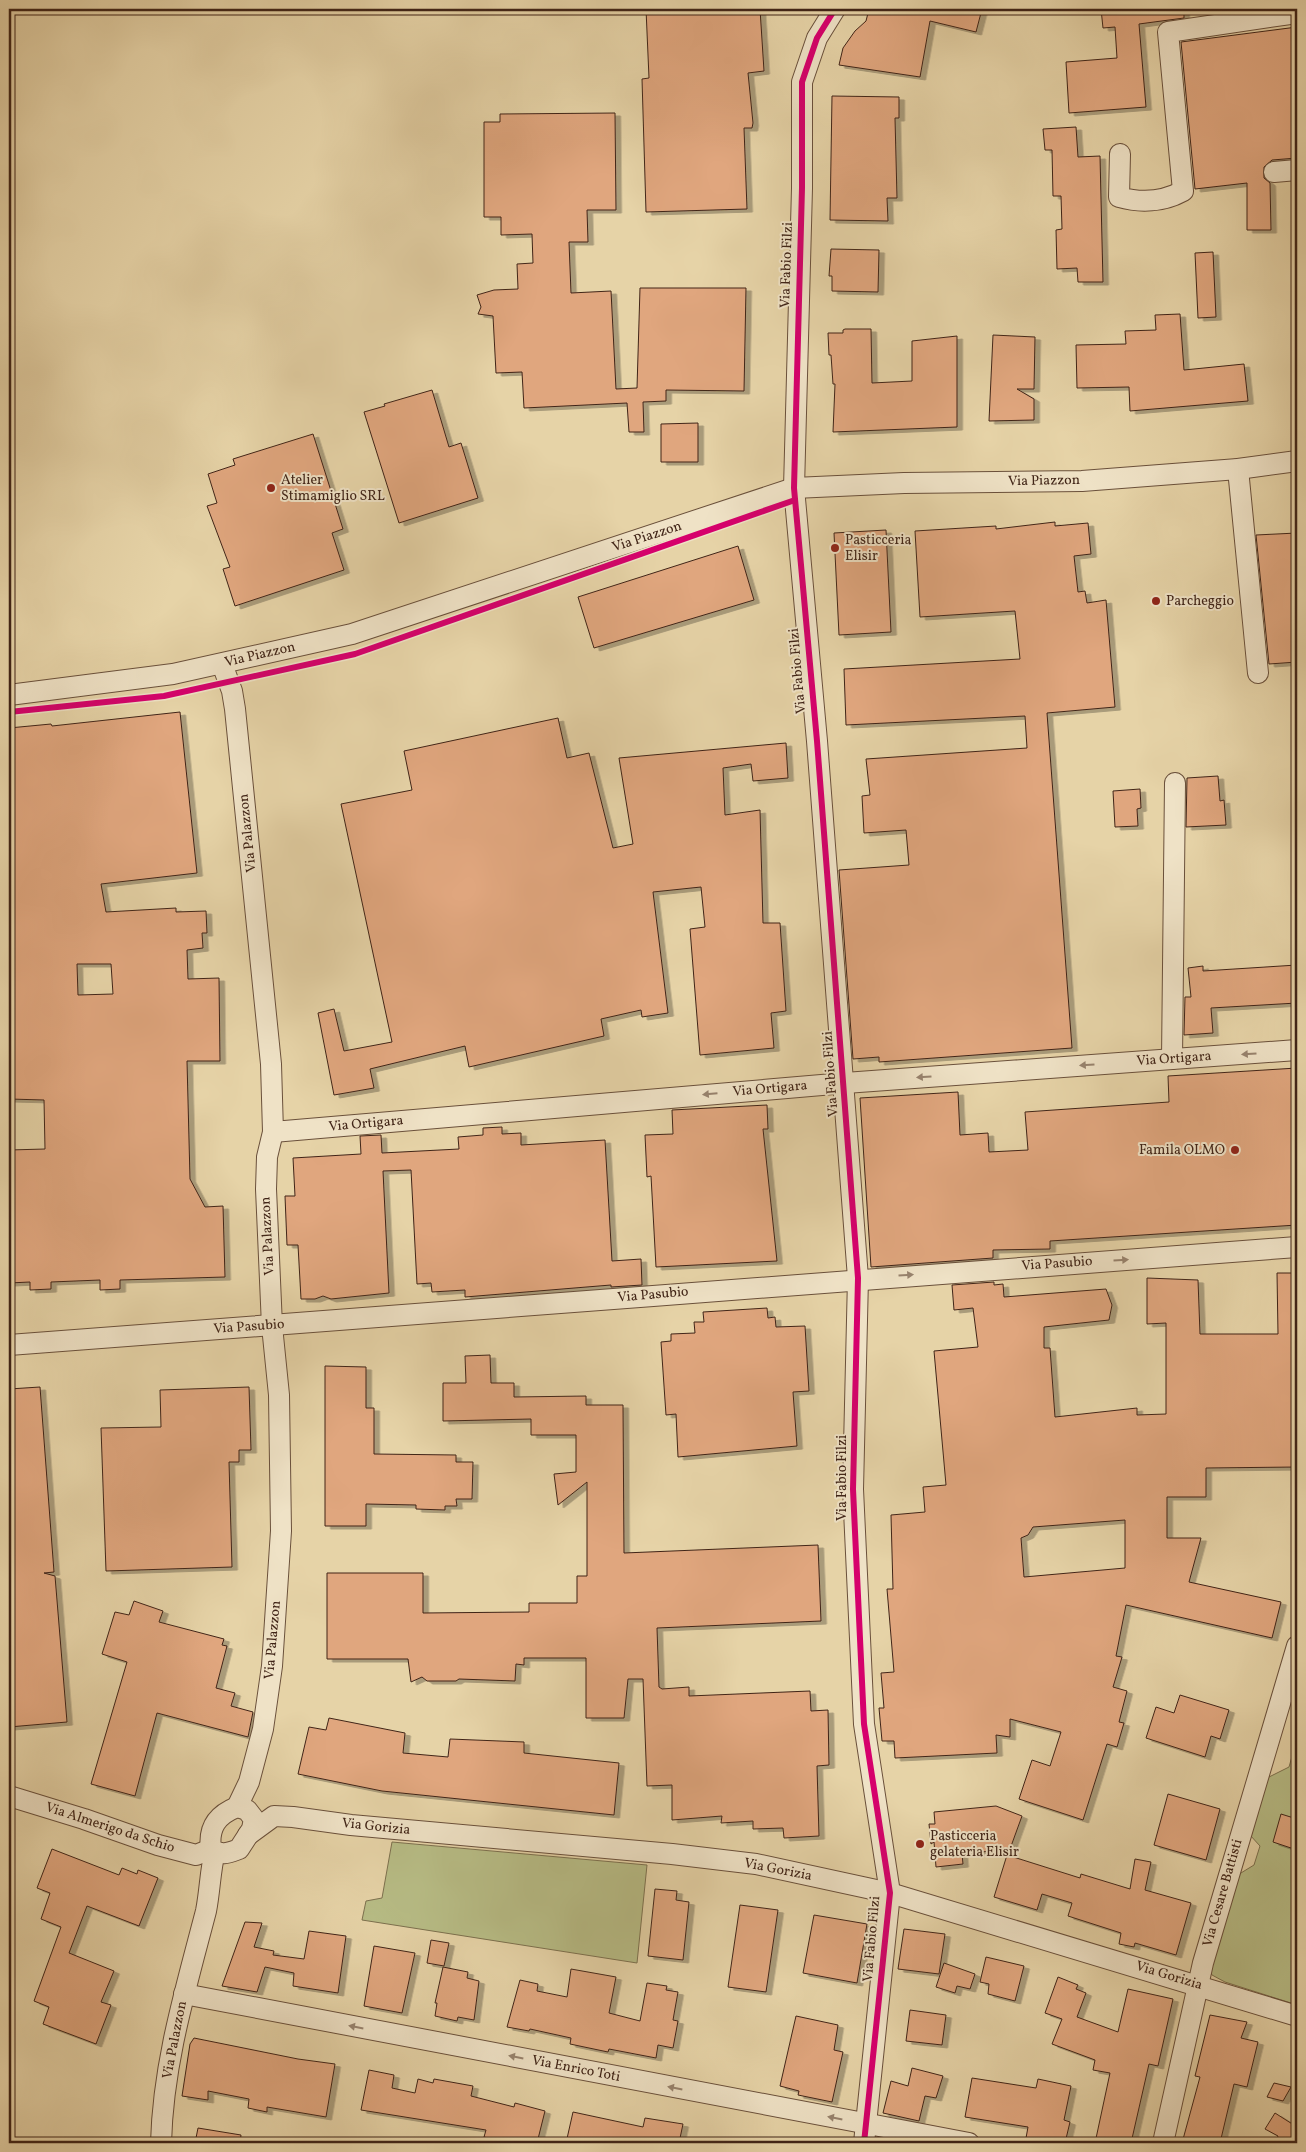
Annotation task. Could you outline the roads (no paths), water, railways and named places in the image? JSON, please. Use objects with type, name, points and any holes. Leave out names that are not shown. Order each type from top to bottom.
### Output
[{"type":"street","name":"Via Fabio Filzi","points":[[835,9],[817,38],[802,82],[802,188],[794,488],[845,1083],[858,1278],[853,1489],[864,1724],[890,1893],[865,2134]]},
{"type":"street","points":[[1120,154],[1119,197],[1136,202],[1172,197],[1183,191],[1168,32],[1297,13]]},
{"type":"street","points":[[1274,172],[1297,170]]},
{"type":"street","name":"Via Piazzon","points":[[9,695],[173,674],[352,634],[794,488],[904,482],[1082,481],[1238,469],[1297,461]]},
{"type":"street","points":[[1238,469],[1258,673]]},
{"type":"street","name":"Via Palazzon","points":[[222,664],[232,691],[235,709],[271,1064],[273,1132],[267,1157],[266,1189],[272,1326],[280,1395],[281,1531],[272,1666],[263,1729],[250,1782],[237,1807]]},
{"type":"street","points":[[1172,1059],[1175,783]]},
{"type":"street","name":"Via Ortigara","points":[[273,1132],[845,1083],[1297,1050]]},
{"type":"street","name":"Via Pasubio","points":[[9,1344],[272,1326],[858,1278],[1297,1247]]},
{"type":"street","name":"Via Cesare Battisti","points":[[1163,2143],[1198,1984],[1297,1646]]},
{"type":"street","name":"Via Almerigo da Schio","points":[[9,1796],[84,1819],[158,1845],[196,1855],[213,1850]]},
{"type":"street","points":[[237,1807],[247,1810],[254,1819],[248,1835],[239,1850],[224,1854],[213,1850],[209,1835],[213,1826],[227,1811],[237,1807]]},
{"type":"street","name":"Via Gorizia","points":[[248,1835],[274,1816],[293,1817],[351,1825],[672,1854],[756,1864],[890,1893],[1198,1984],[1297,2016]]},
{"type":"street","name":"Via Palazzon","points":[[161,2143],[165,2089],[174,2029],[210,1893],[209,1876],[213,1850]]},
{"type":"street","name":"Via Enrico Toti","points":[[184,1994],[865,2134],[969,2143]]},
{"type":"place","name":"Atelier Stimamiglio SRL","points":[[271,488]]},
{"type":"place","name":"Pasticceria Elisir","points":[[835,548]]},
{"type":"place","name":"Parcheggio","points":[[1156,601]]},
{"type":"place","name":"Famila OLMO","points":[[1235,1150]]},
{"type":"place","name":"Pasticceria gelateria Elisir","points":[[920,1844]]}]
